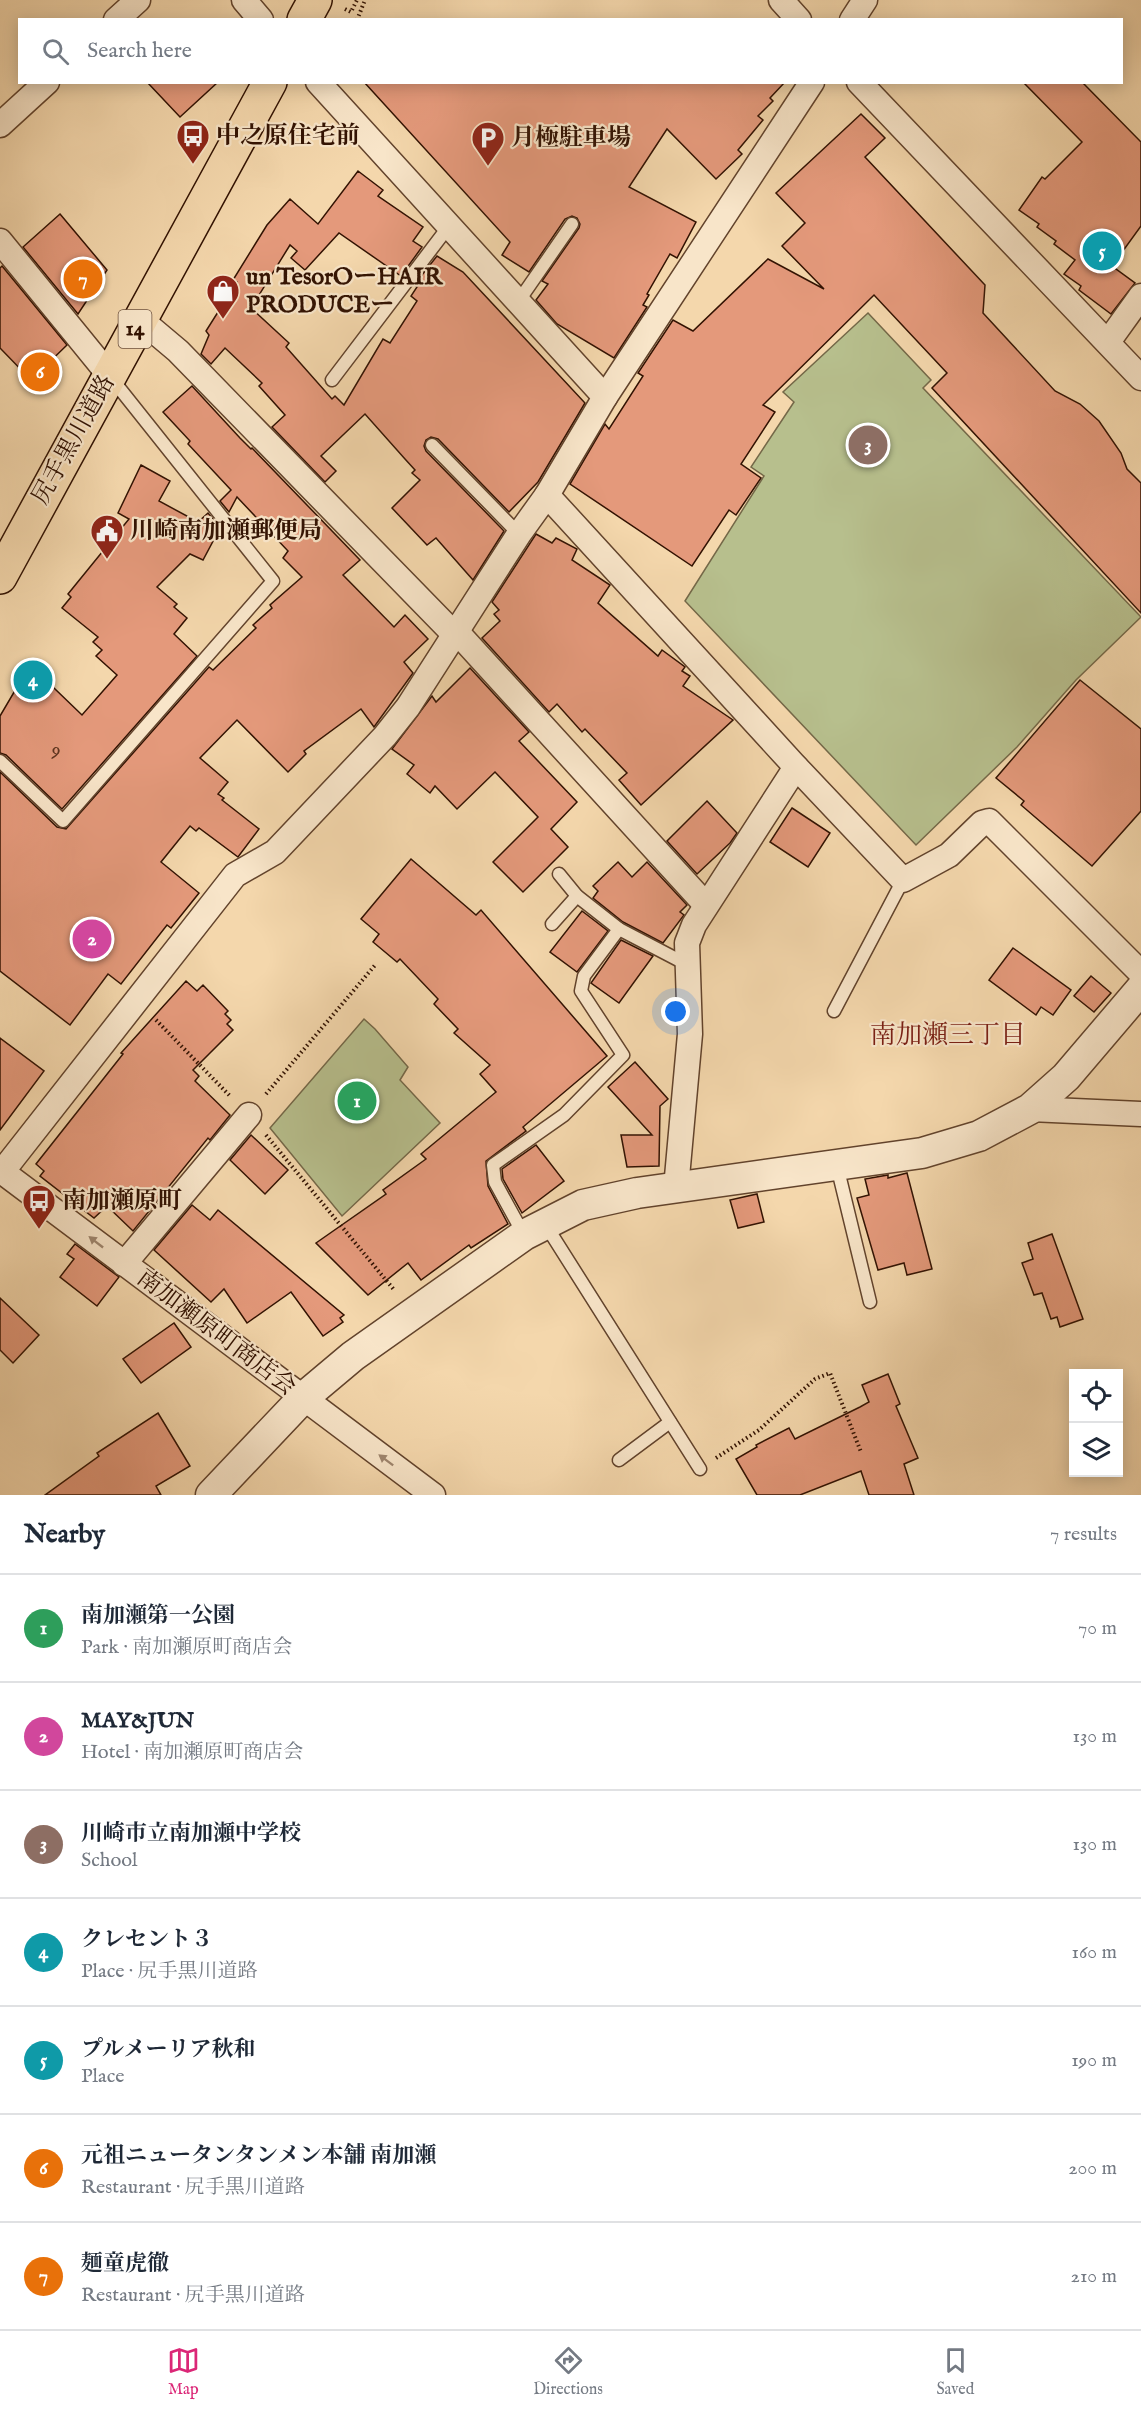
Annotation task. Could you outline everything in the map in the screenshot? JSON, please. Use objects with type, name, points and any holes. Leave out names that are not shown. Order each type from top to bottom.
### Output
[{"type":"main road","points":[[305,18],[315,0]]},
{"type":"main road","name":"尻手黒川道路","points":[[2,566],[110,376],[269,84]]},
{"type":"street","points":[[118,18],[138,0]]},
{"type":"street","points":[[244,0],[259,18]]},
{"type":"street","points":[[781,0],[797,18]]},
{"type":"street","points":[[853,18],[865,0]]},
{"type":"street","points":[[0,125],[45,84]]},
{"type":"street","points":[[320,84],[604,397]]},
{"type":"street","points":[[1,1171],[235,875],[275,852],[385,736],[408,707],[519,534],[547,495],[604,397],[811,84]]},
{"type":"street","points":[[861,84],[1141,378]]},
{"type":"street","points":[[0,241],[110,376]]},
{"type":"street","points":[[1108,342],[1141,296]]},
{"type":"street","points":[[140,319],[178,351],[455,633],[706,905]]},
{"type":"street","points":[[547,495],[795,767],[903,880],[949,855],[982,823],[989,821],[1141,973]]},
{"type":"street","points":[[676,1188],[690,1034],[687,943],[706,905],[795,767]]},
{"type":"street","points":[[211,1495],[303,1398],[353,1356],[534,1229],[583,1205],[637,1192],[922,1153],[979,1136],[1029,1109],[1066,1077],[1141,988]]},
{"type":"street","points":[[1029,1109],[1141,1114]]},
{"type":"street","points":[[124,1264],[249,1115]]},
{"type":"street","name":"南加瀬原町商店会","points":[[1,1171],[433,1495]]},
{"type":"lane","points":[[518,302],[572,224]]},
{"type":"lane","points":[[332,380],[449,226]]},
{"type":"lane","points":[[0,761],[63,821],[273,581],[110,376]]},
{"type":"lane","points":[[432,446],[519,534]]},
{"type":"lane","points":[[560,874],[577,896],[619,928],[688,965]]},
{"type":"lane","points":[[834,1011],[903,880]]},
{"type":"lane","points":[[552,924],[577,896]]},
{"type":"lane","points":[[619,928],[584,976],[581,991],[623,1055],[564,1114],[493,1165],[495,1182],[534,1229],[670,1422],[700,1469]]},
{"type":"lane","points":[[837,1165],[870,1302]]},
{"type":"lane","points":[[619,1460],[670,1422]]},
{"type":"path","points":[[351,12],[357,0]]},
{"type":"path","points":[[357,18],[365,0]]},
{"type":"path","points":[[249,1115],[376,964]]},
{"type":"path","points":[[137,1000],[249,1115],[413,1314]]},
{"type":"path","points":[[700,1469],[759,1430],[815,1379],[830,1373],[861,1452]]},
{"type":"green space","points":[[868,313],[931,380],[923,388],[1141,617],[1076,680],[1017,747],[916,845],[685,601],[764,476],[751,467],[794,402],[783,392]]},
{"type":"green space","points":[[364,1019],[408,1067],[400,1080],[440,1123],[342,1216],[270,1128]]},
{"type":"building","points":[[149,84],[216,84],[180,117]]},
{"type":"building","points":[[366,84],[783,84],[770,98],[773,101],[758,116],[763,120],[738,150],[742,154],[716,179],[667,129],[629,187],[696,222],[677,258],[670,254],[647,294],[649,295],[643,305],[647,307],[614,358],[557,324],[536,300],[548,284],[542,281],[579,228],[577,218],[572,216],[565,219],[529,272],[502,255],[510,242]]},
{"type":"building","points":[[1025,84],[1084,84],[1141,142],[1141,226],[1112,266],[1135,283],[1111,314],[1079,290],[1081,286],[1064,274],[1075,260],[1054,244],[1056,241],[1037,227],[1039,224],[1019,210],[1042,177],[1045,179],[1082,142]]},
{"type":"building","points":[[861,114],[885,138],[865,157],[985,285],[983,313],[1055,391],[1080,404],[1099,421],[1121,453],[1127,469],[1141,483],[1141,613],[932,388],[947,373],[874,295],[763,405],[775,412],[741,464],[761,478],[736,515],[729,510],[692,566],[570,484],[605,424],[609,429],[643,376],[638,373],[673,320],[693,331],[768,259],[824,289],[782,246],[805,223],[776,193]]},
{"type":"building","points":[[358,171],[383,190],[378,196],[423,227],[413,241],[422,247],[401,276],[339,233],[305,270],[291,258],[297,251],[290,245],[251,308],[289,343],[286,347],[332,399],[335,396],[344,405],[383,339],[390,343],[417,301],[411,296],[417,287],[414,285],[437,256],[463,272],[585,403],[538,482],[509,512],[438,439],[431,437],[426,440],[424,446],[426,451],[504,531],[473,580],[436,538],[427,545],[392,508],[420,480],[412,473],[415,470],[365,414],[321,456],[336,471],[325,482],[272,427],[285,415],[259,386],[262,383],[225,348],[211,364],[201,354],[209,335],[206,331],[237,282],[233,280],[267,225],[290,199],[318,224]]},
{"type":"building","points":[[60,214],[107,270],[78,314],[23,247]]},
{"type":"building","points":[[2,266],[67,345],[31,380],[0,348],[0,268]]},
{"type":"building","points":[[192,386],[360,560],[343,575],[394,627],[405,615],[428,639],[404,662],[413,673],[374,727],[361,709],[304,751],[306,754],[288,772],[237,720],[200,758],[228,782],[218,794],[224,798],[222,800],[259,829],[238,857],[199,828],[196,831],[190,826],[161,862],[199,893],[171,928],[167,925],[121,984],[108,974],[70,1025],[0,971],[0,772],[57,827],[66,829],[209,667],[213,670],[256,628],[253,625],[272,608],[270,605],[302,577],[283,558],[288,551],[237,497],[229,512],[220,501],[231,490],[188,444],[190,441],[163,412]]},
{"type":"building","points":[[141,465],[170,481],[159,501],[198,522],[208,513],[220,528],[203,560],[190,554],[157,587],[177,604],[174,607],[187,618],[174,634],[197,656],[62,809],[6,755],[0,753],[0,716],[30,665],[82,715],[117,675],[96,656],[102,650],[93,642],[98,637],[62,608],[71,597],[68,594],[129,519],[118,513]]},
{"type":"building","points":[[536,534],[552,543],[556,538],[577,549],[572,560],[610,585],[598,603],[658,656],[662,650],[685,667],[682,671],[690,676],[683,686],[733,720],[641,805],[619,780],[627,773],[585,729],[582,732],[557,704],[549,712],[482,638],[500,621],[494,614],[499,610],[492,602]]},
{"type":"building","points":[[470,668],[529,732],[519,741],[577,802],[551,829],[568,847],[523,892],[493,862],[538,817],[495,772],[457,809],[435,786],[430,793],[407,774],[414,765],[392,749],[432,696],[436,702]]},
{"type":"building","points":[[1080,680],[1141,729],[1141,811],[1092,866],[1021,805],[1024,801],[996,778]]},
{"type":"building","points":[[707,801],[737,833],[730,843],[697,874],[667,841]]},
{"type":"building","points":[[792,808],[830,833],[808,867],[770,842]]},
{"type":"building","points":[[411,859],[476,915],[481,910],[607,1056],[523,1127],[526,1131],[486,1161],[488,1186],[508,1224],[471,1248],[469,1245],[421,1280],[408,1263],[368,1295],[316,1243],[386,1194],[383,1190],[426,1159],[421,1154],[496,1092],[480,1074],[490,1065],[454,1033],[458,1029],[434,1004],[438,999],[400,959],[397,962],[373,942],[379,934],[361,919]]},
{"type":"building","points":[[618,862],[632,877],[647,862],[687,905],[680,912],[684,915],[663,943],[623,922],[593,898],[598,891],[593,886]]},
{"type":"building","points":[[582,911],[608,931],[577,972],[550,952]]},
{"type":"building","points":[[621,940],[653,956],[619,1003],[591,983]]},
{"type":"building","points":[[1013,948],[1071,990],[1053,1015],[1041,1007],[1036,1015],[989,980]]},
{"type":"building","points":[[1091,976],[1111,993],[1094,1012],[1074,996]]},
{"type":"building","points":[[186,981],[197,991],[203,985],[228,1011],[225,1014],[231,1020],[227,1024],[233,1030],[193,1070],[199,1076],[195,1081],[230,1115],[210,1140],[208,1138],[133,1231],[107,1206],[94,1218],[40,1176],[44,1171],[36,1164],[123,1054],[121,1053]]},
{"type":"building","points":[[0,1038],[44,1071],[0,1130]]},
{"type":"building","points":[[635,1062],[668,1099],[660,1106],[659,1166],[627,1167],[621,1135],[652,1135],[608,1087]]},
{"type":"building","points":[[251,1135],[288,1170],[265,1194],[230,1160]]},
{"type":"building","points":[[536,1145],[564,1181],[522,1213],[503,1179],[502,1169]]},
{"type":"building","points":[[907,1173],[932,1269],[907,1275],[904,1263],[878,1270],[857,1198],[869,1195],[865,1179],[888,1175],[888,1178]]},
{"type":"building","points":[[757,1194],[764,1222],[738,1228],[730,1200]]},
{"type":"building","points":[[192,1205],[210,1220],[218,1210],[344,1315],[340,1318],[343,1322],[323,1336],[291,1292],[247,1323],[224,1289],[211,1302],[154,1250]]},
{"type":"building","points":[[1052,1234],[1083,1319],[1060,1327],[1057,1317],[1051,1319],[1042,1293],[1034,1295],[1022,1263],[1033,1259],[1028,1243]]},
{"type":"building","points":[[75,1244],[119,1277],[97,1306],[60,1277],[74,1259],[67,1254]]},
{"type":"building","points":[[0,1298],[39,1335],[13,1363],[0,1350]]},
{"type":"building","points":[[174,1323],[191,1347],[141,1383],[123,1359]]},
{"type":"building","points":[[888,1374],[900,1404],[896,1406],[918,1458],[904,1464],[914,1495],[869,1495],[861,1471],[800,1495],[757,1495],[736,1459],[757,1447],[756,1445],[789,1428],[795,1439],[869,1402],[862,1385]]},
{"type":"building","points":[[158,1413],[190,1466],[156,1486],[161,1495],[45,1495],[99,1456],[97,1453]]},
{"type":"place","name":"中之原住宅前","points":[[193,165]]},
{"type":"place","name":"月極駐車場","points":[[488,167]]},
{"type":"place","name":"プルメーリア秋和","points":[[1102,251]]},
{"type":"place","name":"麺童虎徹","points":[[83,279]]},
{"type":"place","name":"un TesorOーHAIR PRODUCEー","points":[[223,320]]},
{"type":"place","name":"元祖ニュータンタンメン本舗 南加瀬","points":[[40,372]]},
{"type":"place","name":"川崎市立南加瀬中学校","points":[[868,445]]},
{"type":"place","name":"川崎南加瀬郵便局","points":[[107,560]]},
{"type":"place","name":"クレセント３","points":[[33,680]]},
{"type":"place","name":"MAY&JUN","points":[[92,939]]},
{"type":"place","name":"南加瀬第一公園","points":[[357,1101]]},
{"type":"place","name":"南加瀬原町","points":[[39,1230]]},
{"type":"district","name":"南加瀬三丁目","points":[[948,1035]]}]
